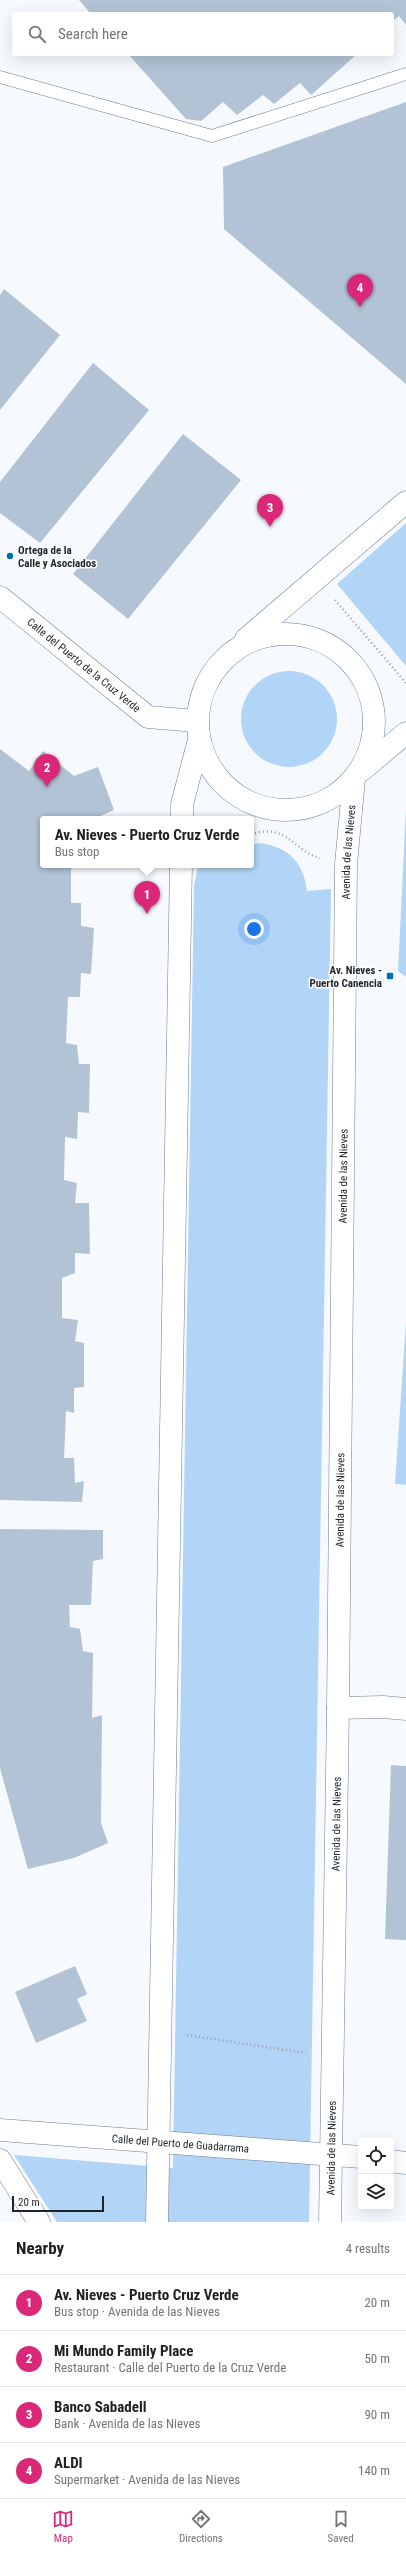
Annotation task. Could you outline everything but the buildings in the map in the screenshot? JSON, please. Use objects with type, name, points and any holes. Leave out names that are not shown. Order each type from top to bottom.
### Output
[{"type":"street","points":[[182,816],[182,804],[198,730],[204,690],[213,672],[231,652],[406,502]]},
{"type":"street","name":"Calle del Puerto de la Cruz Verde","points":[[0,597],[148,717],[198,730]]},
{"type":"street","points":[[231,652],[253,640],[278,634],[304,636],[328,645],[349,660],[364,682],[372,706],[374,732],[367,756],[357,775]]},
{"type":"street","points":[[198,730],[207,763],[222,783],[241,798],[264,808],[289,811],[313,806],[336,796],[357,775],[406,733]]},
{"type":"street","name":"Avenida de las Nieves","points":[[330,2222],[331,2056],[338,1708],[346,864],[357,775]]},
{"type":"street","points":[[157,2222],[181,868]]},
{"type":"street","points":[[338,1708],[383,1706],[406,1709]]},
{"type":"street","name":"Calle del Puerto de Guadarrama","points":[[0,2130],[159,2140],[331,2153],[358,2157]]},
{"type":"street","points":[[0,2160],[39,2222]]},
{"type":"street","points":[[394,2161],[406,2163]]},
{"type":"lane","points":[[0,77],[212,136],[406,74]]},
{"type":"path","points":[[318,579],[406,683]]},
{"type":"path","points":[[254,833],[262,831],[288,836],[312,856],[346,864]]},
{"type":"path","points":[[160,2031],[331,2056]]},
{"type":"shaded area","points":[[406,523],[406,666],[337,584]]},
{"type":"shaded area","points":[[289,671],[307,674],[323,685],[334,701],[337,719],[334,737],[323,753],[307,764],[289,767],[271,764],[255,753],[244,737],[241,719],[244,701],[255,685],[271,674]]},
{"type":"shaded area","points":[[406,807],[406,977],[398,971]]},
{"type":"shaded area","points":[[260,843],[279,848],[293,858],[302,872],[307,891],[331,889],[309,2222],[57,2222],[14,2155],[173,2168],[194,886],[197,868],[254,868],[254,844]]},
{"type":"shaded area","points":[[406,1321],[406,1485],[395,1484]]},
{"type":"place","name":"ALDI","points":[[360,307]]},
{"type":"place","name":"Banco Sabadell","points":[[270,527]]},
{"type":"place","name":"Ortega de la Calle y Asociados","points":[[10,556]]},
{"type":"place","name":"Mi Mundo Family Place","points":[[47,787]]},
{"type":"place","name":"Av. Nieves - Puerto Cruz Verde","points":[[147,914]]},
{"type":"place","name":"Av. Nieves - Puerto Canencia","points":[[390,976]]}]
